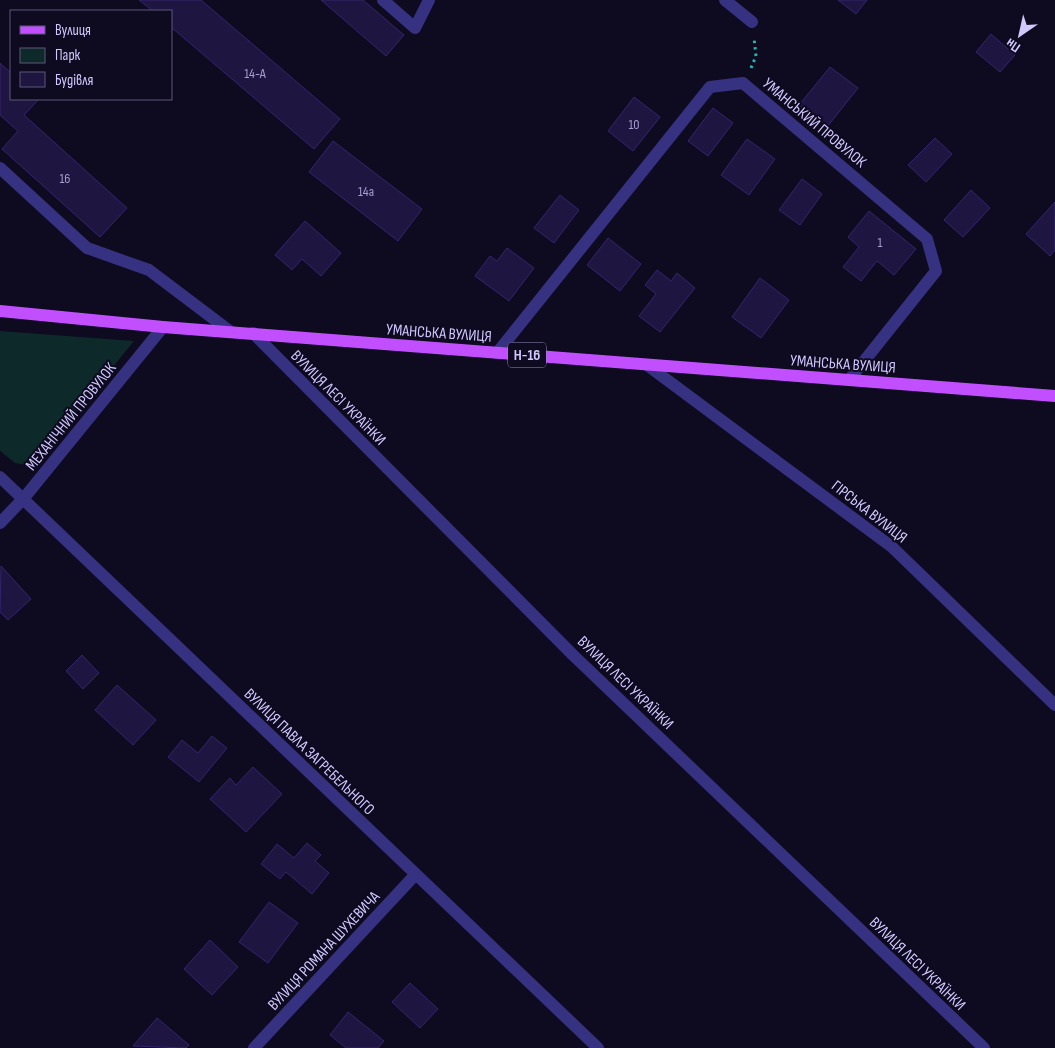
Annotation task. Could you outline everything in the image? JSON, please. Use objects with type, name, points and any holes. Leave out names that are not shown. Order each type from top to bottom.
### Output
[{"type":"main road","name":"УМАНСЬКА ВУЛИЦЯ","points":[[0,311],[163,327],[1055,396]]},
{"type":"street","points":[[383,0],[415,28],[429,0]]},
{"type":"street","points":[[725,0],[752,22]]},
{"type":"street","name":"УМАНСЬКИЙ ПРОВУЛОК","points":[[497,353],[710,87],[744,83],[927,239],[936,271],[850,380]]},
{"type":"street","points":[[0,168],[87,248],[150,270],[231,332]]},
{"type":"street","name":"МЕХАНІЧНИЙ ПРОВУЛОК","points":[[0,523],[24,498],[163,327]]},
{"type":"street","name":"ВУЛИЦЯ ЛЕСІ УКРАЇНКИ","points":[[253,333],[573,655],[984,1048]]},
{"type":"street","name":"ГІРСЬКА ВУЛИЦЯ","points":[[648,365],[892,547],[1055,705]]},
{"type":"street","name":"ВУЛИЦЯ ПАВЛА ЗАГРЕБЕЛЬНОГО","points":[[0,477],[598,1048]]},
{"type":"street","name":"ВУЛИЦЯ РОМАНА ШУХЕВИЧА","points":[[254,1048],[416,875]]},
{"type":"path","points":[[744,83],[756,56],[752,22]]},
{"type":"green space","points":[[0,331],[134,341],[32,466],[15,463],[0,451]]},
{"type":"building","points":[[139,0],[201,0],[340,119],[314,149],[172,28],[172,10],[152,10]]},
{"type":"building","points":[[321,0],[363,0],[404,35],[386,56]]},
{"type":"building","points":[[838,0],[867,0],[856,14]]},
{"type":"building","points":[[991,34],[1015,55],[1000,72],[976,52]]},
{"type":"building","points":[[0,63],[10,72],[10,100],[38,100],[24,115],[127,208],[100,237],[2,149],[18,131],[0,115]]},
{"type":"building","points":[[830,67],[858,88],[827,127],[799,105]]},
{"type":"building","points":[[634,97],[660,117],[633,151],[608,131]]},
{"type":"building","points":[[713,108],[733,123],[708,156],[688,141]]},
{"type":"building","points":[[935,138],[952,154],[926,182],[908,165]]},
{"type":"building","points":[[747,139],[775,159],[749,195],[721,175]]},
{"type":"building","points":[[333,141],[422,209],[398,241],[309,172]]},
{"type":"building","points":[[802,179],[822,194],[800,225],[779,210]]},
{"type":"building","points":[[971,190],[990,208],[963,237],[944,220]]},
{"type":"building","points":[[560,195],[579,210],[554,243],[534,228]]},
{"type":"building","points":[[1055,202],[1055,250],[1050,256],[1026,234]]},
{"type":"building","points":[[869,211],[916,249],[894,275],[877,261],[861,281],[843,267],[859,247],[848,237]]},
{"type":"building","points":[[305,221],[341,253],[321,276],[302,259],[292,270],[275,255]]},
{"type":"building","points":[[608,238],[641,264],[620,291],[587,265]]},
{"type":"building","points":[[507,248],[534,268],[509,301],[475,276],[490,256],[497,261]]},
{"type":"building","points":[[657,270],[671,281],[677,273],[695,288],[660,332],[639,316],[656,294],[645,285]]},
{"type":"building","points":[[760,278],[789,300],[761,338],[732,317]]},
{"type":"building","points":[[1,566],[31,599],[8,620],[0,612]]},
{"type":"building","points":[[82,655],[99,673],[83,689],[66,671]]},
{"type":"building","points":[[117,685],[156,720],[133,745],[95,710]]},
{"type":"building","points":[[212,736],[227,748],[199,782],[168,757],[182,740],[198,753]]},
{"type":"building","points":[[253,767],[282,794],[246,832],[210,799],[230,778],[236,785]]},
{"type":"building","points":[[307,843],[321,855],[315,861],[329,873],[312,894],[286,872],[280,879],[261,864],[277,844],[294,858]]},
{"type":"building","points":[[269,902],[298,923],[268,963],[239,942]]},
{"type":"building","points":[[210,940],[238,967],[212,995],[184,969]]},
{"type":"building","points":[[410,983],[438,1009],[420,1028],[392,1002]]},
{"type":"building","points":[[348,1012],[384,1041],[378,1048],[346,1048],[330,1035]]},
{"type":"building","points":[[157,1018],[189,1045],[186,1048],[133,1046]]}]
